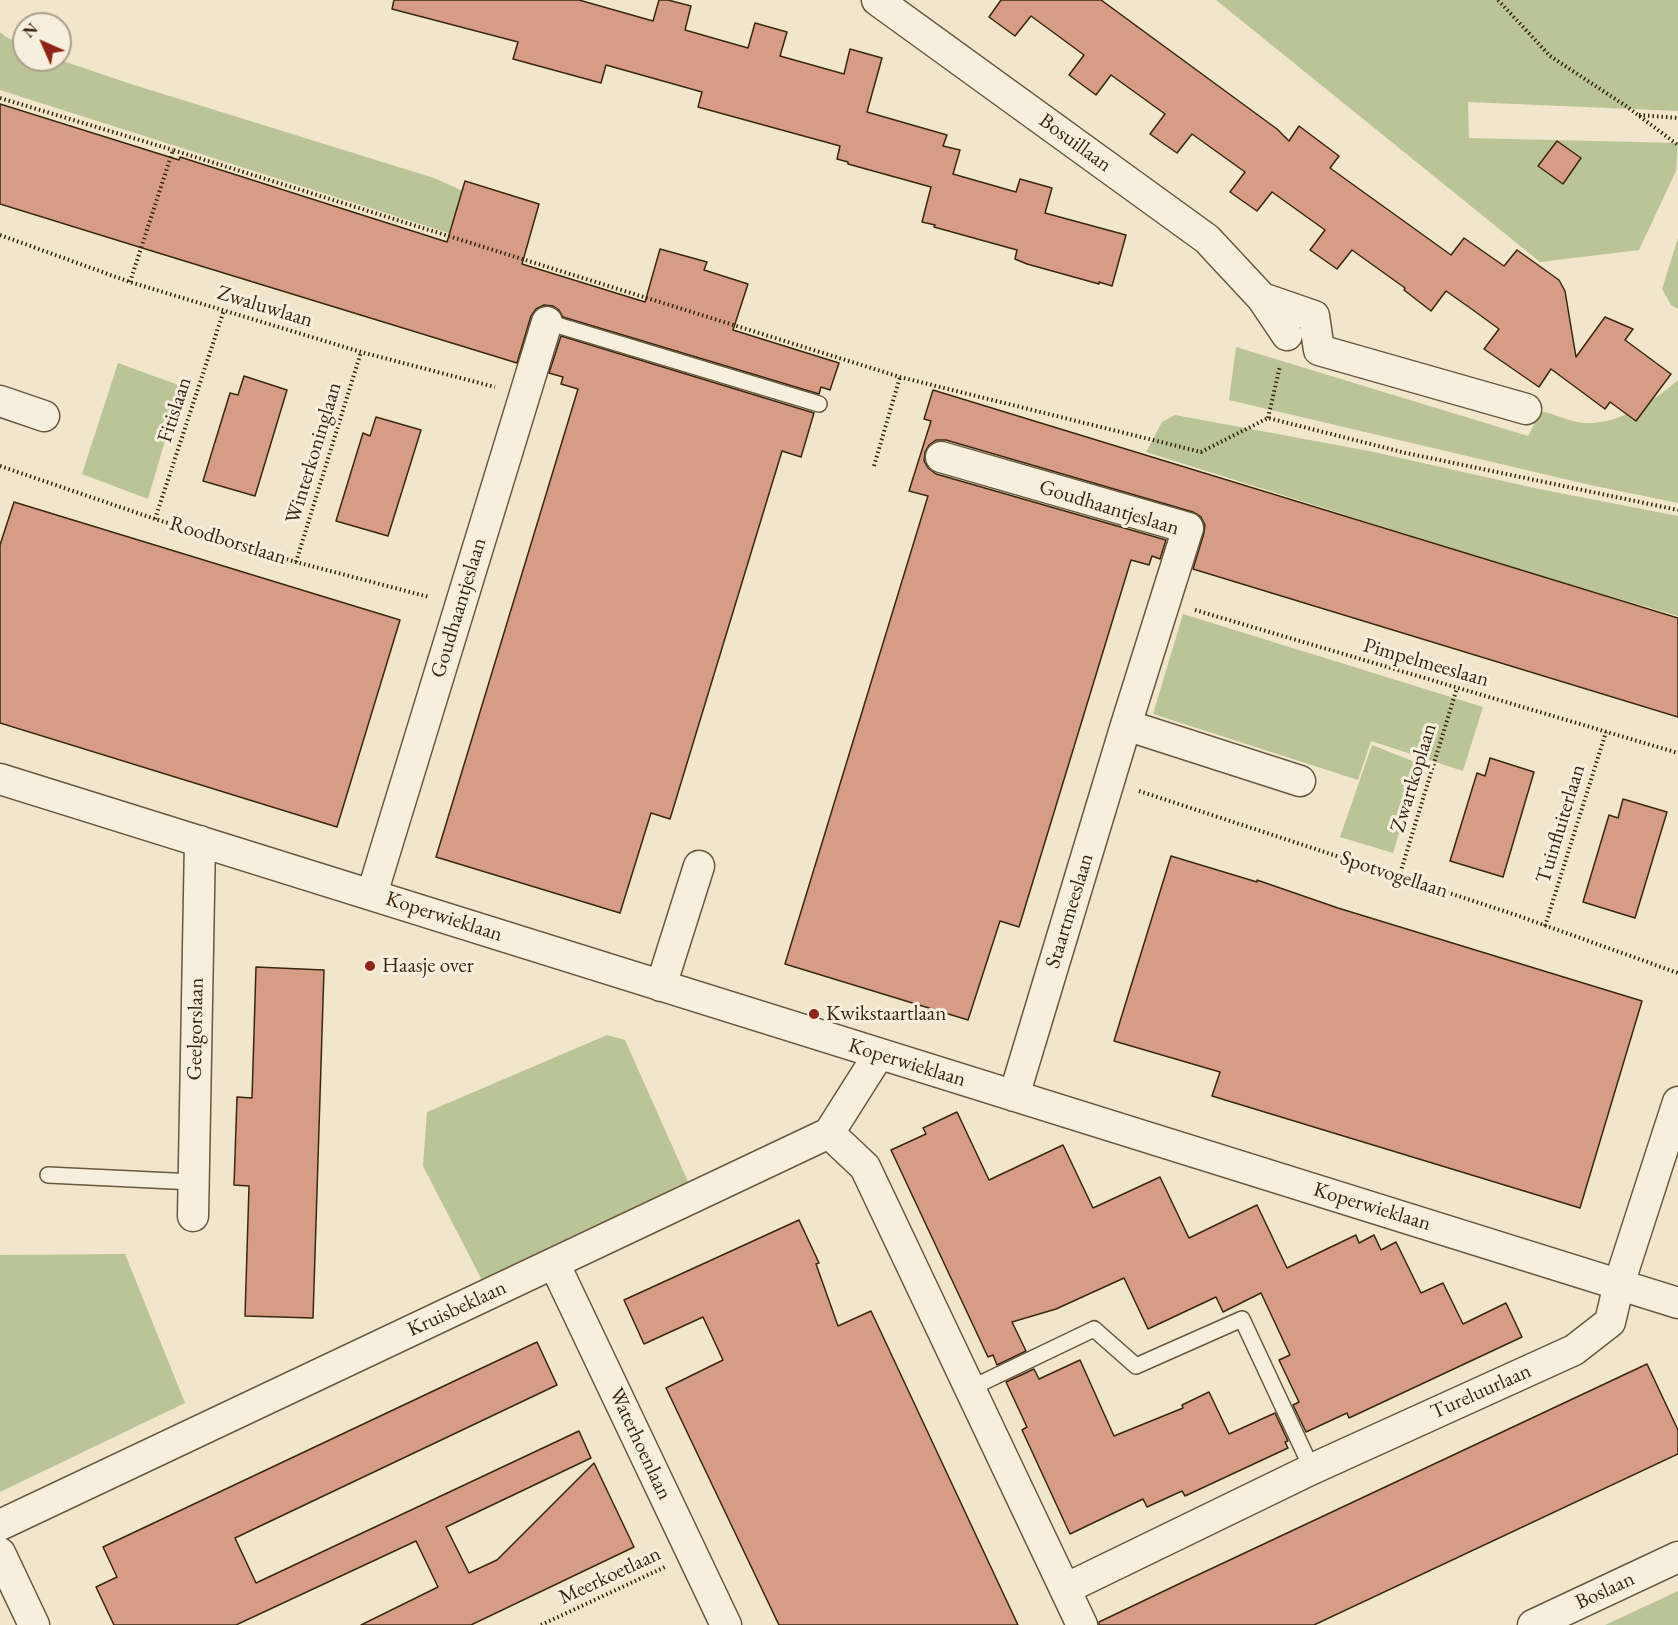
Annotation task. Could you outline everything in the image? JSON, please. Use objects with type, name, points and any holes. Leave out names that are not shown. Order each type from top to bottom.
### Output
[{"type":"street","name":"Bosuillaan","points":[[877,0],[1207,239],[1262,298],[1287,335]]},
{"type":"street","name":"Bosuillaan","points":[[1262,298],[1314,316],[1319,350],[1526,409]]},
{"type":"street","name":"Goudhaantjeslaan","points":[[372,894],[547,322]]},
{"type":"street","points":[[0,402],[44,416]]},
{"type":"street","name":"Goudhaantjeslaan","points":[[941,457],[1188,528],[1126,725]]},
{"type":"street","points":[[1126,725],[1300,781]]},
{"type":"street","name":"Staartmeeslaan","points":[[1014,1096],[1126,725]]},
{"type":"street","name":"Koperwieklaan","points":[[0,779],[1678,1303]]},
{"type":"street","name":"Geelgorslaan","points":[[193,1216],[200,841]]},
{"type":"street","points":[[661,986],[699,866]]},
{"type":"street","points":[[879,1054],[829,1133],[865,1167],[1082,1625]]},
{"type":"street","name":"Tureluurlaan","points":[[1065,1589],[1312,1469],[1574,1350],[1610,1322],[1678,1101]]},
{"type":"street","name":"Kruisbeklaan","points":[[0,1525],[829,1133]]},
{"type":"street","name":"Waterhoenlaan","points":[[554,1263],[726,1625]]},
{"type":"street","points":[[0,1553],[34,1625]]},
{"type":"street","name":"Boslaan","points":[[1533,1625],[1678,1557]]},
{"type":"lane","points":[[547,322],[819,404]]},
{"type":"lane","points":[[48,1175],[194,1182]]},
{"type":"lane","points":[[970,1388],[1094,1329],[1136,1366],[1242,1319],[1312,1469]]},
{"type":"path","points":[[1498,0],[1550,56],[1678,145]]},
{"type":"path","points":[[0,98],[900,377],[1201,452],[1268,418],[1418,455],[1678,510]]},
{"type":"path","points":[[1638,115],[1678,118]]},
{"type":"path","points":[[130,282],[173,150]]},
{"type":"path","name":"Zwaluwlaan","points":[[0,236],[130,282],[361,352],[524,395]]},
{"type":"path","name":"Fitislaan","points":[[155,519],[224,310]]},
{"type":"path","points":[[1268,418],[1287,335]]},
{"type":"path","name":"Winterkoninglaan","points":[[296,562],[361,352]]},
{"type":"path","points":[[874,466],[900,377]]},
{"type":"path","name":"Roodborstlaan","points":[[0,466],[155,519],[296,562],[460,605]]},
{"type":"path","name":"Pimpelmeeslaan","points":[[1165,601],[1678,753]]},
{"type":"path","name":"Zwartkoplaan","points":[[1399,877],[1457,688]]},
{"type":"path","name":"Tuinfluiterlaan","points":[[1545,926],[1606,732]]},
{"type":"path","name":"Spotvogellaan","points":[[1109,781],[1545,926],[1678,973]]},
{"type":"path","name":"Meerkoetlaan","points":[[541,1625],[692,1554]]},
{"type":"green space","points":[[1216,0],[1678,0],[1678,111],[1468,102],[1469,138],[1678,143],[1676,171],[1639,250],[1540,262]]},
{"type":"green space","points":[[0,32],[12,40],[12,72],[72,72],[72,64],[434,178],[481,199],[508,252],[0,90]]},
{"type":"green space","points":[[1678,238],[1678,309],[1671,305],[1662,289]]},
{"type":"green space","points":[[1236,347],[1528,436],[1541,411],[1577,422],[1591,423],[1618,418],[1645,405],[1678,380],[1678,503],[1590,485],[1229,400]]},
{"type":"green space","points":[[118,363],[181,386],[148,499],[82,474]]},
{"type":"green space","points":[[1175,415],[1369,451],[1539,489],[1678,516],[1678,616],[1533,574],[1146,452],[1162,422]]},
{"type":"green space","points":[[1183,614],[1483,707],[1463,771],[1371,741],[1358,780],[1153,714]]},
{"type":"green space","points":[[1372,745],[1420,764],[1393,853],[1340,837]]},
{"type":"green space","points":[[607,1035],[625,1040],[690,1186],[485,1286],[423,1166],[427,1112]]},
{"type":"green space","points":[[125,1254],[185,1403],[0,1492],[0,1255]]},
{"type":"green space","points":[[1678,1591],[1678,1625],[1605,1625]]},
{"type":"building","points":[[394,0],[579,0],[653,21],[659,0],[668,0],[691,6],[685,30],[748,48],[755,23],[787,32],[780,56],[844,74],[850,49],[882,58],[867,112],[947,135],[943,146],[960,150],[953,174],[1016,192],[1020,179],[1052,188],[1045,213],[1126,235],[1112,286],[1027,264],[1015,259],[1017,250],[922,222],[931,187],[848,164],[848,162],[837,159],[840,146],[698,107],[702,92],[606,65],[601,83],[513,59],[518,42],[392,9]]},
{"type":"building","points":[[1001,0],[1101,0],[1277,129],[1289,141],[1299,126],[1339,156],[1330,168],[1451,255],[1464,238],[1504,266],[1517,250],[1559,280],[1565,291],[1576,357],[1605,317],[1633,329],[1625,340],[1671,374],[1636,421],[1610,402],[1605,409],[1551,369],[1539,387],[1484,349],[1499,329],[1473,310],[1446,291],[1431,311],[1404,290],[1405,288],[1352,250],[1337,269],[1310,250],[1325,230],[1272,192],[1257,211],[1244,202],[1230,192],[1245,172],[1192,134],[1177,153],[1164,144],[1150,134],[1165,114],[1111,75],[1096,95],[1069,75],[1084,55],[1031,16],[1015,36],[989,17]]},
{"type":"building","points":[[0,104],[179,160],[180,157],[447,242],[465,181],[539,204],[522,264],[645,302],[660,249],[707,262],[704,270],[748,284],[733,330],[839,363],[830,390],[821,387],[819,394],[563,317],[553,306],[544,305],[536,309],[531,316],[517,363],[152,251],[0,204]]},
{"type":"building","points":[[1557,141],[1581,158],[1563,184],[1538,166]]},
{"type":"building","points":[[561,336],[814,413],[801,457],[782,451],[670,819],[651,813],[620,913],[436,857],[578,389],[561,384],[563,377],[549,373]]},
{"type":"building","points":[[244,376],[287,390],[255,496],[203,481],[230,393],[238,395]]},
{"type":"building","points":[[933,390],[1678,618],[1678,717],[1193,569],[1205,525],[1201,517],[1193,512],[946,440],[936,440],[925,452],[924,461],[928,468],[936,474],[1166,540],[1160,559],[1152,556],[1149,565],[1131,560],[1019,927],[1000,921],[968,1020],[785,964],[928,496],[909,491],[931,421],[924,419]]},
{"type":"building","points":[[376,417],[421,430],[388,536],[336,521],[363,433],[370,436]]},
{"type":"building","points":[[14,502],[400,620],[337,827],[0,723],[0,545]]},
{"type":"building","points":[[1490,758],[1534,772],[1503,877],[1450,861],[1477,773],[1485,776]]},
{"type":"building","points":[[1623,799],[1667,812],[1635,918],[1583,902],[1609,815],[1618,818]]},
{"type":"building","points":[[1171,856],[1257,882],[1257,880],[1338,908],[1642,1001],[1580,1208],[1212,1096],[1220,1072],[1114,1041]]},
{"type":"building","points":[[256,967],[324,970],[313,1318],[245,1316],[249,1186],[234,1185],[237,1097],[252,1098]]},
{"type":"building","points":[[957,1112],[989,1180],[1063,1145],[1093,1208],[1160,1177],[1189,1238],[1257,1205],[1287,1268],[1356,1235],[1359,1243],[1374,1235],[1381,1250],[1396,1242],[1421,1293],[1443,1283],[1463,1324],[1506,1303],[1522,1337],[1349,1418],[1347,1413],[1306,1432],[1293,1405],[1299,1402],[1279,1360],[1290,1355],[1261,1293],[1223,1312],[1216,1297],[1148,1329],[1124,1278],[1056,1309],[1012,1322],[1026,1351],[997,1365],[993,1355],[988,1357],[891,1150],[926,1134],[923,1128]]},
{"type":"building","points":[[799,1220],[819,1263],[816,1264],[838,1326],[871,1311],[1018,1625],[779,1625],[666,1388],[723,1360],[703,1317],[644,1344],[624,1300]]},
{"type":"building","points":[[537,1342],[557,1385],[235,1538],[256,1583],[579,1431],[591,1458],[446,1527],[469,1573],[497,1560],[594,1463],[634,1547],[471,1625],[361,1625],[438,1587],[416,1541],[236,1625],[114,1625],[96,1587],[117,1577],[103,1547]]},
{"type":"building","points":[[1080,1360],[1114,1436],[1183,1408],[1182,1405],[1209,1392],[1229,1434],[1275,1413],[1288,1441],[1285,1442],[1288,1448],[1185,1496],[1182,1491],[1147,1507],[1143,1499],[1070,1534],[1022,1430],[1027,1427],[1006,1382],[1034,1369],[1039,1379]]},
{"type":"building","points":[[1647,1364],[1678,1430],[1678,1454],[1314,1625],[1099,1625],[1099,1622],[1185,1581]]},
{"type":"place","name":"Haasje over","points":[[370,966]]},
{"type":"place","name":"Kwikstaartlaan","points":[[814,1014]]}]
